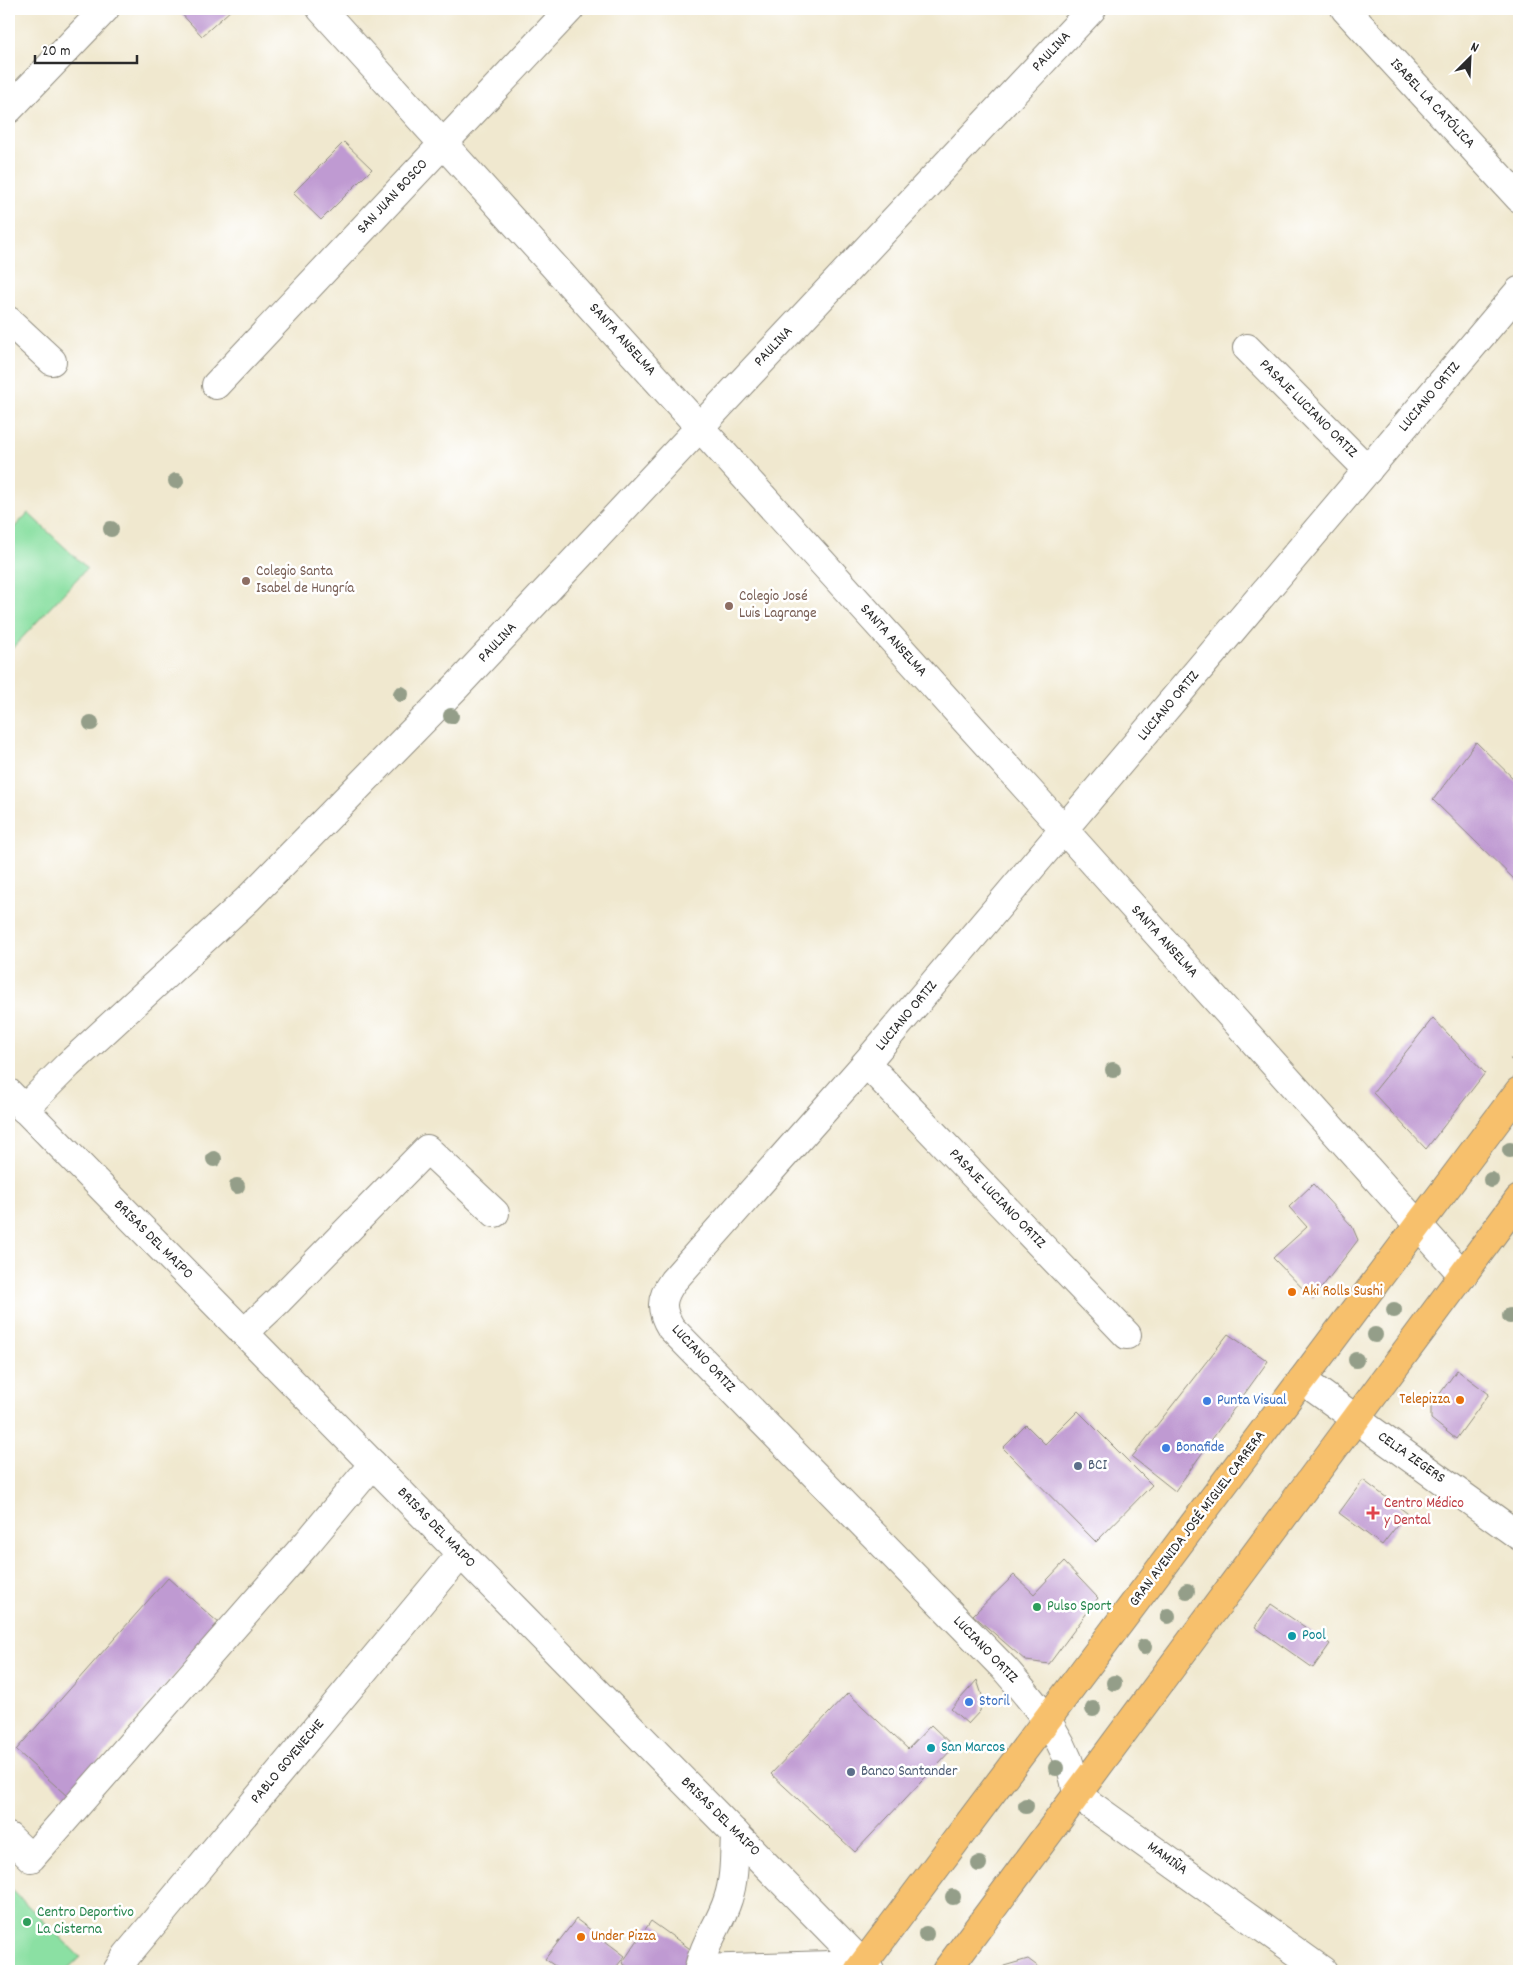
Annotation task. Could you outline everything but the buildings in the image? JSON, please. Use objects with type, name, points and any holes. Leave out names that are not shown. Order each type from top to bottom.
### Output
[{"type":"main road","name":"GRAN AVENIDA JOSÉ MIGUEL CARRERA","points":[[864,1969],[1046,1720],[1519,1091]]},
{"type":"main road","points":[[946,1971],[1519,1199]]},
{"type":"street","points":[[9,109],[105,9]]},
{"type":"street","name":"SANTA ANSELMA","points":[[321,9],[1064,830],[1463,1275]]},
{"type":"street","name":"SAN JUAN BOSCO","points":[[216,385],[570,9]]},
{"type":"street","name":"PAULINA","points":[[17,1101],[68,1065],[248,900],[457,686],[1092,9]]},
{"type":"street","name":"ISABEL LA CATÓLICA","points":[[1345,9],[1519,198]]},
{"type":"street","name":"LUCIANO ORTIZ","points":[[1046,1720],[1034,1702],[1004,1668],[685,1343],[665,1318],[663,1305],[666,1292],[673,1281],[866,1063],[1519,291]]},
{"type":"street","points":[[9,321],[52,361]]},
{"type":"street","name":"PASAJE LUCIANO ORTIZ","points":[[1247,348],[1368,470]]},
{"type":"street","name":"PASAJE LUCIANO ORTIZ","points":[[866,1063],[1127,1335]]},
{"type":"street","name":"BRISAS DEL MAIPO","points":[[17,1101],[735,1833],[864,1969]]},
{"type":"street","points":[[244,1333],[279,1300],[427,1149],[495,1214]]},
{"type":"street","name":"CELIA ZEGERS","points":[[1302,1380],[1519,1536]]},
{"type":"street","points":[[9,1837],[31,1858],[308,1542],[373,1464]]},
{"type":"street","name":"PABLO GOYENECHE","points":[[117,1971],[134,1947],[462,1554]]},
{"type":"street","points":[[1046,1720],[1068,1757],[1075,1775],[1077,1795]]},
{"type":"street","name":"MAMIÑA","points":[[1077,1795],[1323,1971]]},
{"type":"street","points":[[735,1833],[733,1879],[722,1916],[711,1932],[699,1970],[864,1969]]},
{"type":"green space","points":[[28,513],[87,568],[9,652],[9,533]]},
{"type":"green space","name":"Centro Deportivo La Cisterna","points":[[9,1887],[80,1957],[65,1971],[9,1971]]},
{"type":"place","name":"Colegio Santa Isabel de Hungría","points":[[246,581]]},
{"type":"place","name":"Colegio José Luis Lagrange","points":[[729,606]]},
{"type":"place","name":"Aki Rolls Sushi","points":[[1292,1292]]},
{"type":"place","name":"Telepizza","points":[[1460,1400]]},
{"type":"place","name":"Punta Visual","points":[[1207,1401]]},
{"type":"place","name":"Bonafide","points":[[1166,1448]]},
{"type":"place","name":"BCI","points":[[1078,1466]]},
{"type":"place","name":"Centro Médico y Dental","points":[[1373,1513]]},
{"type":"place","name":"Pulso Sport","points":[[1037,1607]]},
{"type":"place","name":"Pool","points":[[1292,1636]]},
{"type":"place","name":"Storil","points":[[969,1702]]},
{"type":"place","name":"San Marcos","points":[[931,1748]]},
{"type":"place","name":"Banco Santander","points":[[851,1772]]},
{"type":"place","name":"Centro Deportivo La Cisterna","points":[[27,1922]]},
{"type":"place","name":"Under Pizza","points":[[581,1937]]}]
